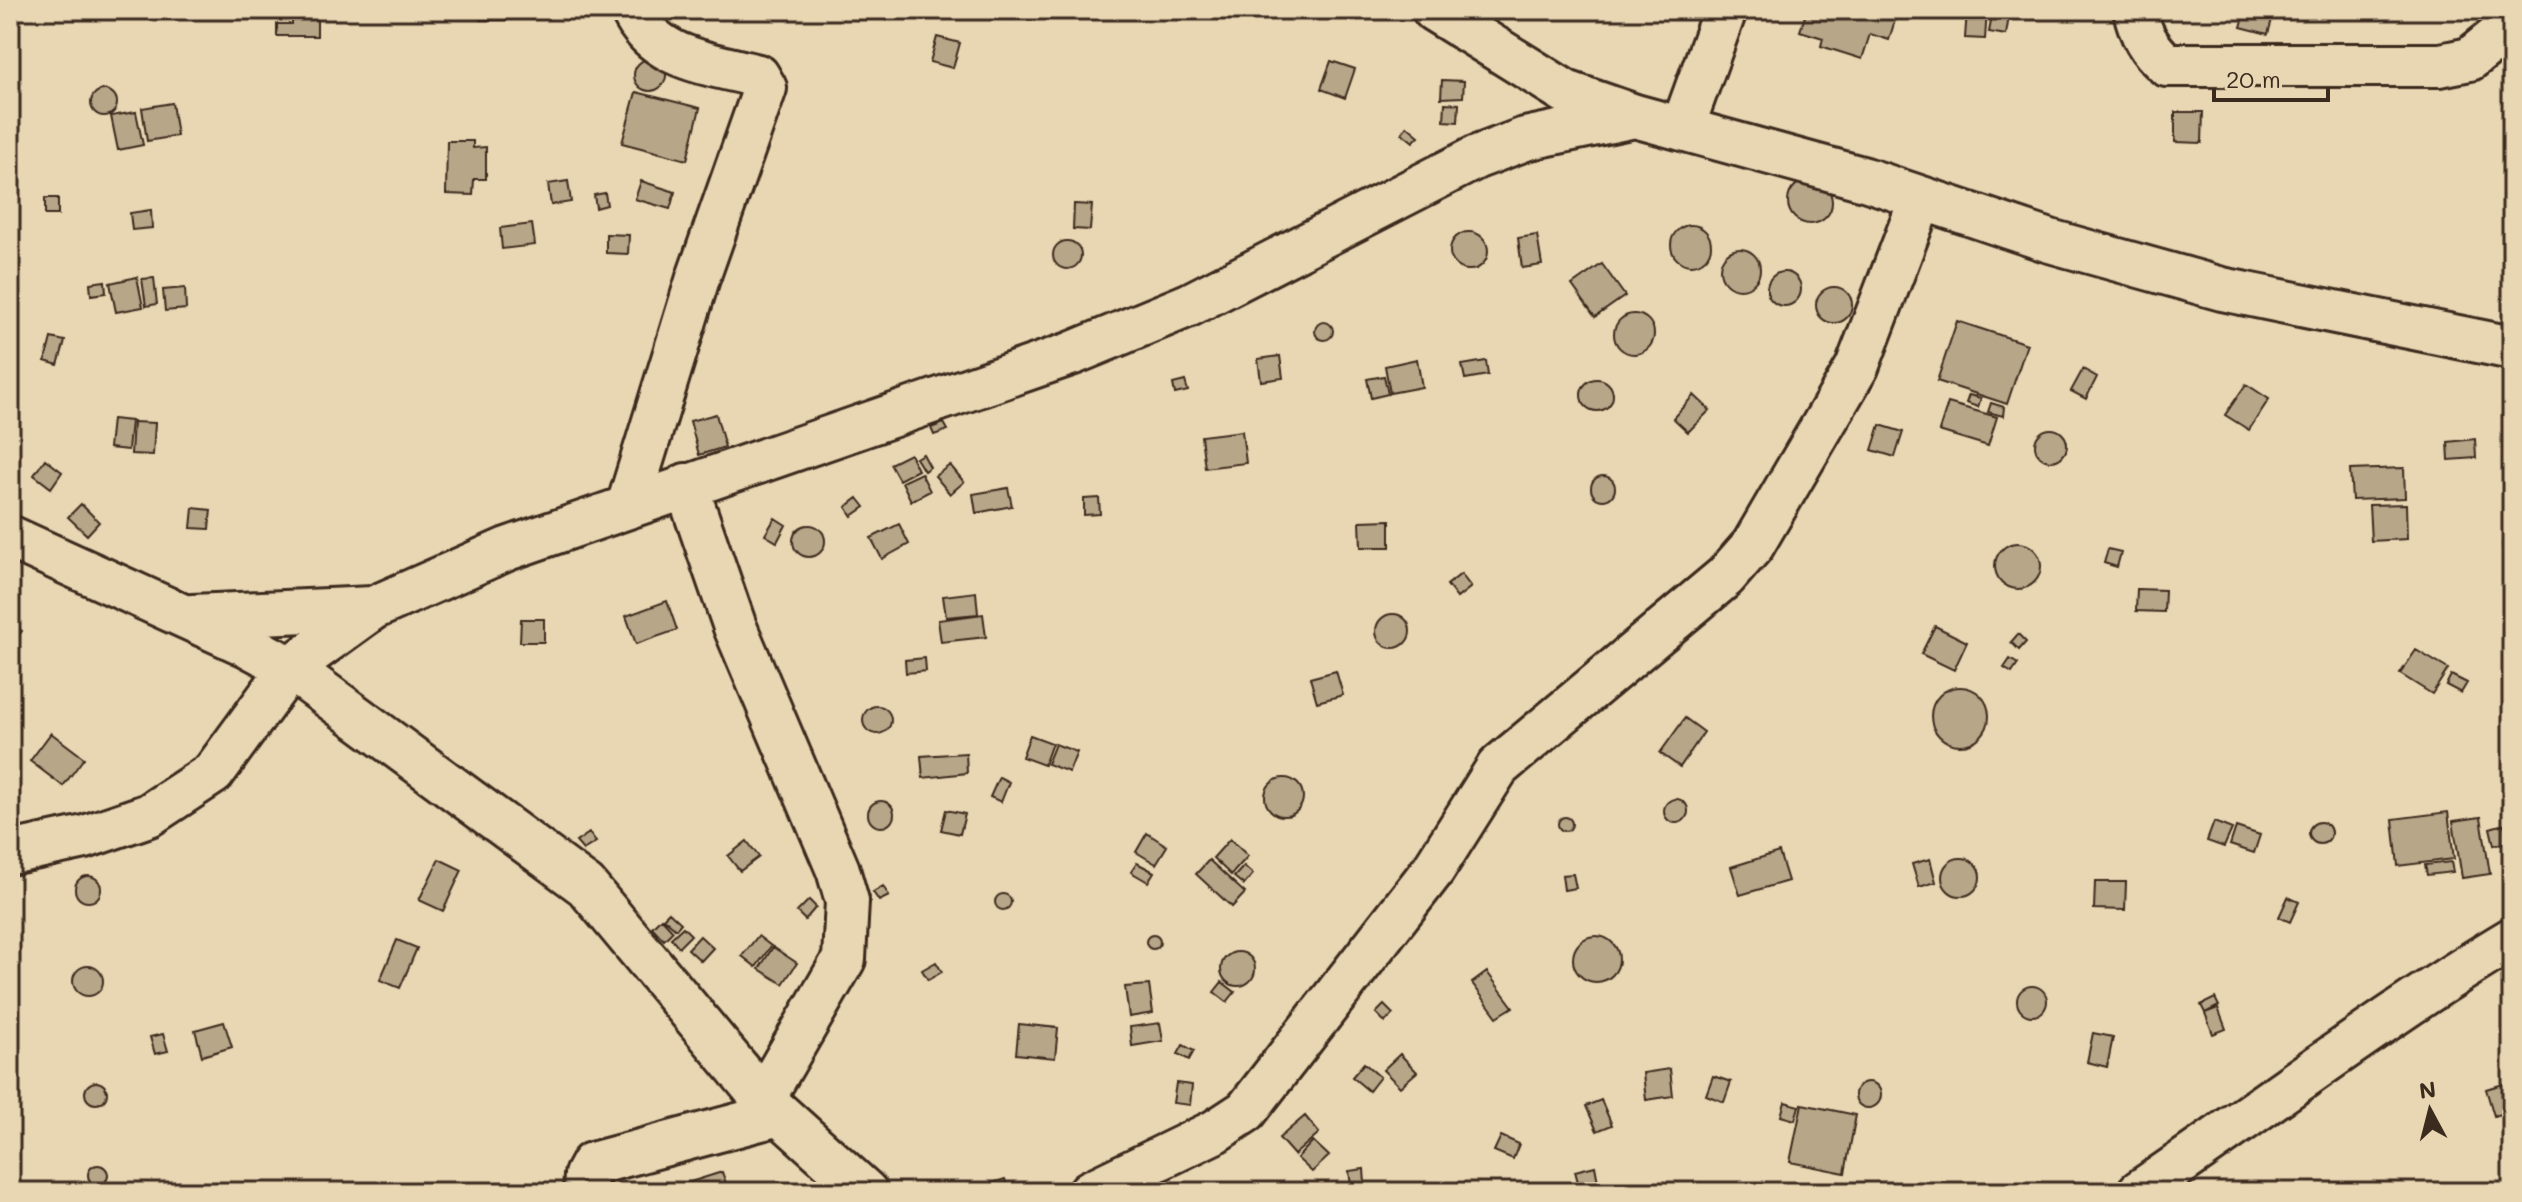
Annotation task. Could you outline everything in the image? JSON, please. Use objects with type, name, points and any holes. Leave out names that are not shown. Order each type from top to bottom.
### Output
[{"type":"street","points":[[628,506],[698,278],[765,88],[764,80],[758,76],[666,52],[650,40],[632,10]]},
{"type":"street","points":[[1434,10],[1566,92],[1635,116],[1865,179],[2050,241],[2222,289],[2512,348]]},
{"type":"street","points":[[1682,129],[1725,10]]},
{"type":"street","points":[[2135,10],[2139,28],[2151,51],[2167,65],[2440,65],[2470,59],[2512,25]]},
{"type":"street","points":[[10,853],[85,837],[149,815],[213,773],[290,668],[373,608],[507,549],[1073,353],[1174,311],[1477,157],[1525,139],[1635,116]]},
{"type":"street","points":[[1090,1192],[1214,1132],[1246,1111],[1433,870],[1498,767],[1725,577],[1753,545],[1857,367],[1921,199]]},
{"type":"street","points":[[585,1192],[586,1175],[592,1164],[771,1106],[844,959],[847,901],[838,870],[735,627],[686,485]]},
{"type":"street","points":[[10,537],[290,668],[586,886],[771,1106],[866,1192]]},
{"type":"street","points":[[183,616],[373,608]]},
{"type":"street","points":[[2139,1192],[2285,1094],[2426,991],[2512,939]]},
{"type":"building","points":[[480,10],[506,10],[506,20],[480,20]]},
{"type":"building","points":[[1807,10],[1898,10],[1889,40],[1870,34],[1862,59],[1821,46],[1823,38],[1800,31]]},
{"type":"building","points":[[1967,10],[1987,10],[1985,39],[1965,38]]},
{"type":"building","points":[[1993,10],[2010,10],[2006,35],[1989,32]]},
{"type":"building","points":[[2246,10],[2274,12],[2268,34],[2241,27]]},
{"type":"building","points":[[292,14],[317,14],[317,36],[277,36],[277,24],[292,24]]},
{"type":"building","points":[[937,37],[960,43],[953,68],[930,62]]},
{"type":"building","points":[[650,59],[661,64],[666,75],[661,86],[650,91],[639,86],[634,75],[639,64]]},
{"type":"building","points":[[1331,61],[1355,69],[1345,98],[1321,89]]},
{"type":"building","points":[[1442,80],[1464,81],[1463,97],[1441,98]]},
{"type":"building","points":[[104,90],[113,94],[117,103],[113,112],[104,116],[95,112],[91,103],[95,94]]},
{"type":"building","points":[[636,92],[700,108],[687,160],[622,143]]},
{"type":"building","points":[[172,103],[177,136],[147,141],[142,108]]},
{"type":"building","points":[[1445,103],[1459,104],[1458,122],[1444,121]]},
{"type":"building","points":[[136,112],[143,145],[118,150],[111,116]]},
{"type":"building","points":[[2175,112],[2203,112],[2202,143],[2175,142]]},
{"type":"building","points":[[1407,126],[1419,136],[1413,142],[1402,133]]},
{"type":"building","points":[[447,141],[473,141],[473,148],[486,147],[486,179],[474,179],[473,195],[446,194]]},
{"type":"building","points":[[1810,180],[1826,186],[1832,202],[1826,218],[1810,224],[1794,218],[1788,202],[1794,186]]},
{"type":"building","points":[[568,181],[571,202],[551,205],[548,184]]},
{"type":"building","points":[[641,181],[675,192],[670,209],[635,199]]},
{"type":"building","points":[[605,193],[607,205],[596,208],[594,195]]},
{"type":"building","points":[[45,198],[58,198],[58,215],[45,215]]},
{"type":"building","points":[[1074,204],[1092,205],[1090,230],[1073,229]]},
{"type":"building","points":[[151,210],[152,228],[132,230],[130,213]]},
{"type":"building","points":[[532,224],[535,245],[502,249],[500,228]]},
{"type":"building","points":[[1691,225],[1705,231],[1711,245],[1705,259],[1691,265],[1677,259],[1671,245],[1677,231]]},
{"type":"building","points":[[1469,232],[1483,237],[1488,251],[1483,265],[1469,270],[1455,265],[1450,251],[1455,237]]},
{"type":"building","points":[[606,234],[629,235],[628,254],[606,253]]},
{"type":"building","points":[[1537,235],[1542,265],[1522,268],[1518,238]]},
{"type":"building","points":[[1067,241],[1077,245],[1081,255],[1077,265],[1067,269],[1057,265],[1053,255],[1057,245]]},
{"type":"building","points":[[1740,249],[1754,255],[1760,269],[1754,283],[1740,289],[1726,283],[1720,269],[1726,255]]},
{"type":"building","points":[[1602,264],[1625,296],[1595,317],[1572,285]]},
{"type":"building","points":[[1784,272],[1796,277],[1801,289],[1796,301],[1784,306],[1772,301],[1767,289],[1772,277]]},
{"type":"building","points":[[137,277],[143,307],[116,312],[110,283]]},
{"type":"building","points":[[154,278],[157,304],[146,306],[142,279]]},
{"type":"building","points":[[105,281],[106,293],[91,295],[90,283]]},
{"type":"building","points":[[1834,287],[1847,292],[1852,305],[1847,318],[1834,323],[1821,318],[1816,305],[1821,292]]},
{"type":"building","points":[[185,288],[186,309],[165,311],[163,290]]},
{"type":"building","points":[[1634,314],[1648,320],[1654,334],[1648,348],[1634,354],[1620,348],[1614,334],[1620,320]]},
{"type":"building","points":[[1957,321],[2027,344],[2007,404],[1937,381]]},
{"type":"building","points":[[1324,322],[1333,331],[1324,340],[1315,331]]},
{"type":"building","points":[[51,338],[65,341],[58,365],[45,361]]},
{"type":"building","points":[[1280,356],[1283,378],[1261,381],[1258,359]]},
{"type":"building","points":[[1417,359],[1422,387],[1390,393],[1385,366]]},
{"type":"building","points":[[1486,361],[1488,375],[1465,379],[1462,365]]},
{"type":"building","points":[[2083,369],[2097,377],[2086,399],[2071,391]]},
{"type":"building","points":[[1384,376],[1388,394],[1371,398],[1367,379]]},
{"type":"building","points":[[1597,379],[1608,384],[1613,395],[1608,406],[1597,411],[1586,406],[1581,395],[1586,384]]},
{"type":"building","points":[[1185,381],[1188,391],[1175,394],[1173,384]]},
{"type":"building","points":[[2246,384],[2269,399],[2249,430],[2225,415]]},
{"type":"building","points":[[1694,395],[1710,410],[1688,432],[1673,418]]},
{"type":"building","points":[[1969,395],[1981,398],[1978,407],[1966,403]]},
{"type":"building","points":[[1948,403],[1997,417],[1988,446],[1939,431]]},
{"type":"building","points":[[1991,403],[2004,407],[2003,416],[1988,412]]},
{"type":"building","points":[[716,414],[725,447],[699,455],[690,421]]},
{"type":"building","points":[[112,419],[131,421],[128,450],[109,448]]},
{"type":"building","points":[[133,422],[155,423],[153,455],[131,454]]},
{"type":"building","points":[[944,423],[948,430],[934,435],[931,428]]},
{"type":"building","points":[[1880,425],[1903,432],[1895,457],[1872,450]]},
{"type":"building","points":[[2051,429],[2062,434],[2067,445],[2062,456],[2051,461],[2040,456],[2035,445],[2040,434]]},
{"type":"building","points":[[1242,431],[1246,463],[1205,468],[1201,436]]},
{"type":"building","points":[[2475,439],[2476,458],[2449,460],[2448,442]]},
{"type":"building","points":[[910,454],[918,470],[899,480],[890,464]]},
{"type":"building","points":[[923,454],[930,467],[924,471],[916,458]]},
{"type":"building","points":[[45,459],[62,472],[51,488],[34,475]]},
{"type":"building","points":[[950,465],[964,482],[950,494],[935,476]]},
{"type":"building","points":[[2404,468],[2405,498],[2352,500],[2350,470]]},
{"type":"building","points":[[921,473],[930,491],[911,501],[902,482]]},
{"type":"building","points":[[1603,476],[1611,480],[1615,488],[1611,496],[1603,500],[1595,496],[1591,488],[1595,480]]},
{"type":"building","points":[[1008,488],[1012,506],[976,513],[973,494]]},
{"type":"building","points":[[858,498],[865,507],[852,516],[846,507]]},
{"type":"building","points":[[1099,498],[1100,514],[1084,515],[1084,499]]},
{"type":"building","points":[[81,504],[99,522],[87,535],[68,517]]},
{"type":"building","points":[[2406,504],[2407,539],[2371,541],[2369,505]]},
{"type":"building","points":[[193,508],[211,510],[209,529],[191,528]]},
{"type":"building","points":[[775,518],[786,525],[777,542],[765,535]]},
{"type":"building","points":[[1390,520],[1390,547],[1361,547],[1360,521]]},
{"type":"building","points":[[899,524],[909,544],[882,559],[871,538]]},
{"type":"building","points":[[809,525],[820,530],[825,541],[820,552],[809,557],[798,552],[793,541],[798,530]]},
{"type":"building","points":[[2512,542],[2512,574],[2506,575],[2502,543]]},
{"type":"building","points":[[2018,543],[2034,550],[2041,566],[2034,582],[2018,589],[2002,582],[1995,566],[2002,550]]},
{"type":"building","points":[[2108,549],[2121,552],[2117,567],[2104,563]]},
{"type":"building","points":[[1461,574],[1471,587],[1457,598],[1447,585]]},
{"type":"building","points":[[2137,589],[2165,590],[2164,612],[2136,611]]},
{"type":"building","points":[[976,592],[978,614],[946,617],[943,596]]},
{"type":"building","points":[[667,601],[677,630],[636,644],[626,616]]},
{"type":"building","points":[[983,614],[986,637],[941,642],[938,620]]},
{"type":"building","points":[[1393,614],[1405,619],[1410,631],[1405,643],[1393,648],[1381,643],[1376,631],[1381,619]]},
{"type":"building","points":[[521,619],[544,619],[544,642],[520,642]]},
{"type":"building","points":[[10,623],[22,631],[16,639],[10,635]]},
{"type":"building","points":[[1935,626],[1967,642],[1954,670],[1921,654]]},
{"type":"building","points":[[2018,634],[2026,642],[2019,650],[2011,642]]},
{"type":"building","points":[[2416,650],[2448,669],[2432,694],[2400,674]]},
{"type":"building","points":[[925,658],[926,671],[906,673],[905,660]]},
{"type":"building","points":[[2010,659],[2018,664],[2012,673],[2004,668]]},
{"type":"building","points":[[1336,671],[1343,695],[1317,702],[1310,678]]},
{"type":"building","points":[[2451,675],[2467,683],[2461,693],[2446,685]]},
{"type":"building","points":[[1960,687],[1980,696],[1989,716],[1980,736],[1960,745],[1940,736],[1931,716],[1940,696]]},
{"type":"building","points":[[877,706],[887,710],[891,720],[887,730],[877,734],[867,730],[863,720],[867,710]]},
{"type":"building","points":[[1685,718],[1704,732],[1680,767],[1660,753]]},
{"type":"building","points":[[51,733],[84,758],[63,786],[30,761]]},
{"type":"building","points":[[1030,735],[1052,743],[1044,765],[1022,757]]},
{"type":"building","points":[[1055,744],[1077,752],[1069,772],[1047,764]]},
{"type":"building","points":[[966,753],[967,773],[923,778],[921,756]]},
{"type":"building","points":[[999,777],[1009,782],[1001,802],[990,797]]},
{"type":"building","points":[[1284,778],[1298,783],[1303,797],[1298,811],[1284,816],[1270,811],[1265,797],[1270,783]]},
{"type":"building","points":[[1671,799],[1681,799],[1688,806],[1688,816],[1681,823],[1671,823],[1664,816],[1664,806]]},
{"type":"building","points":[[881,801],[890,805],[894,814],[890,823],[881,827],[872,823],[868,814],[872,805]]},
{"type":"building","points":[[946,810],[965,814],[960,834],[941,830]]},
{"type":"building","points":[[2448,812],[2454,859],[2398,866],[2393,819]]},
{"type":"building","points":[[1565,817],[1572,824],[1565,831],[1558,824]]},
{"type":"building","points":[[2481,817],[2490,874],[2462,878],[2453,821]]},
{"type":"building","points":[[2214,822],[2232,829],[2224,847],[2207,841]]},
{"type":"building","points":[[2320,822],[2328,825],[2331,833],[2328,841],[2320,844],[2312,841],[2309,833],[2312,825]]},
{"type":"building","points":[[2504,824],[2509,842],[2494,845],[2490,828]]},
{"type":"building","points":[[2236,827],[2260,835],[2254,853],[2230,845]]},
{"type":"building","points":[[589,833],[596,842],[583,850],[576,842]]},
{"type":"building","points":[[1147,833],[1167,846],[1156,864],[1136,852]]},
{"type":"building","points":[[1230,839],[1248,856],[1231,875],[1213,858]]},
{"type":"building","points":[[747,841],[759,857],[740,871],[728,856]]},
{"type":"building","points":[[1779,852],[1788,881],[1740,895],[1731,867]]},
{"type":"building","points":[[1961,858],[1975,863],[1980,877],[1975,891],[1961,896],[1947,891],[1942,877],[1947,863]]},
{"type":"building","points":[[439,859],[462,870],[443,911],[419,900]]},
{"type":"building","points":[[1930,859],[1936,882],[1919,887],[1912,864]]},
{"type":"building","points":[[1209,860],[1245,893],[1232,907],[1196,874]]},
{"type":"building","points":[[2451,862],[2453,872],[2427,875],[2425,865]]},
{"type":"building","points":[[1137,863],[1154,872],[1148,882],[1131,872]]},
{"type":"building","points":[[1244,866],[1253,874],[1244,885],[1234,877]]},
{"type":"building","points":[[1573,874],[1576,888],[1564,890],[1562,875]]},
{"type":"building","points":[[88,876],[97,880],[101,889],[97,898],[88,902],[79,898],[75,889],[79,880]]},
{"type":"building","points":[[2095,882],[2126,882],[2125,910],[2094,909]]},
{"type":"building","points":[[883,886],[889,896],[879,901],[873,892]]},
{"type":"building","points":[[1000,894],[1006,894],[1011,902],[1009,908],[1000,910],[995,905],[995,899]]},
{"type":"building","points":[[2288,897],[2299,902],[2290,922],[2279,917]]},
{"type":"building","points":[[809,900],[816,907],[805,920],[797,912]]},
{"type":"building","points":[[669,912],[681,923],[676,929],[663,918]]},
{"type":"building","points":[[661,918],[673,931],[664,940],[652,927]]},
{"type":"building","points":[[683,927],[691,935],[679,947],[671,938]]},
{"type":"building","points":[[1153,935],[1160,942],[1153,949],[1146,942]]},
{"type":"building","points":[[700,936],[713,948],[701,961],[688,949]]},
{"type":"building","points":[[758,936],[771,946],[756,967],[742,956]]},
{"type":"building","points":[[1596,936],[1612,943],[1619,959],[1612,975],[1596,982],[1580,975],[1573,959],[1580,943]]},
{"type":"building","points":[[397,940],[417,948],[400,988],[380,980]]},
{"type":"building","points":[[773,947],[797,963],[783,984],[759,969]]},
{"type":"building","points":[[1238,952],[1250,957],[1255,969],[1250,981],[1238,986],[1226,981],[1221,969],[1226,957]]},
{"type":"building","points":[[936,962],[942,972],[928,980],[922,970]]},
{"type":"building","points":[[88,966],[99,970],[103,981],[99,992],[88,996],[77,992],[73,981],[77,970]]},
{"type":"building","points":[[1487,972],[1513,1007],[1497,1017],[1472,983]]},
{"type":"building","points":[[1222,982],[1235,992],[1227,1002],[1214,992]]},
{"type":"building","points":[[1149,985],[1153,1013],[1129,1017],[1125,987]]},
{"type":"building","points":[[2032,986],[2042,991],[2047,1001],[2042,1011],[2032,1016],[2022,1011],[2017,1001],[2022,991]]},
{"type":"building","points":[[2215,998],[2219,1006],[2205,1013],[2201,1005]]},
{"type":"building","points":[[1384,1005],[1393,1014],[1385,1022],[1376,1013]]},
{"type":"building","points":[[2218,1008],[2226,1029],[2213,1034],[2205,1013]]},
{"type":"building","points":[[224,1022],[232,1047],[202,1056],[195,1030]]},
{"type":"building","points":[[1160,1023],[1163,1041],[1132,1046],[1130,1027]]},
{"type":"building","points":[[1019,1024],[1058,1028],[1055,1058],[1016,1054]]},
{"type":"building","points":[[2093,1033],[2113,1037],[2107,1067],[2087,1062]]},
{"type":"building","points":[[163,1034],[168,1051],[155,1054],[150,1037]]},
{"type":"building","points":[[1183,1045],[1194,1051],[1189,1060],[1178,1054]]},
{"type":"building","points":[[1400,1054],[1417,1072],[1400,1087],[1383,1070]]},
{"type":"building","points":[[1364,1063],[1380,1077],[1369,1091],[1352,1077]]},
{"type":"building","points":[[1670,1069],[1673,1096],[1646,1100],[1643,1073]]},
{"type":"building","points":[[1713,1076],[1731,1082],[1724,1102],[1706,1095]]},
{"type":"building","points":[[92,1082],[100,1082],[107,1093],[100,1104],[92,1104],[85,1097],[85,1089]]},
{"type":"building","points":[[1868,1082],[1877,1086],[1881,1095],[1877,1104],[1868,1108],[1859,1104],[1855,1095],[1859,1086]]},
{"type":"building","points":[[1176,1083],[1192,1085],[1190,1105],[1173,1103]]},
{"type":"building","points":[[2507,1083],[2512,1111],[2494,1116],[2486,1089]]},
{"type":"building","points":[[1601,1100],[1612,1125],[1597,1131],[1586,1106]]},
{"type":"building","points":[[1785,1102],[1799,1106],[1795,1120],[1781,1116]]},
{"type":"building","points":[[1802,1104],[1856,1115],[1845,1173],[1790,1162]]},
{"type":"building","points":[[1305,1116],[1319,1133],[1294,1155],[1279,1138]]},
{"type":"building","points":[[1501,1136],[1519,1144],[1513,1159],[1494,1151]]},
{"type":"building","points":[[1313,1141],[1329,1156],[1312,1172],[1297,1158]]},
{"type":"building","points":[[98,1165],[105,1168],[108,1175],[105,1182],[98,1185],[91,1182],[88,1175],[91,1168]]},
{"type":"building","points":[[1595,1166],[1598,1182],[1579,1186],[1575,1171]]},
{"type":"building","points":[[1364,1169],[1365,1184],[1351,1186],[1349,1171]]},
{"type":"building","points":[[722,1172],[727,1186],[710,1192],[683,1192],[681,1185]]},
{"type":"building","points":[[1005,1179],[1009,1192],[970,1190]]}]
